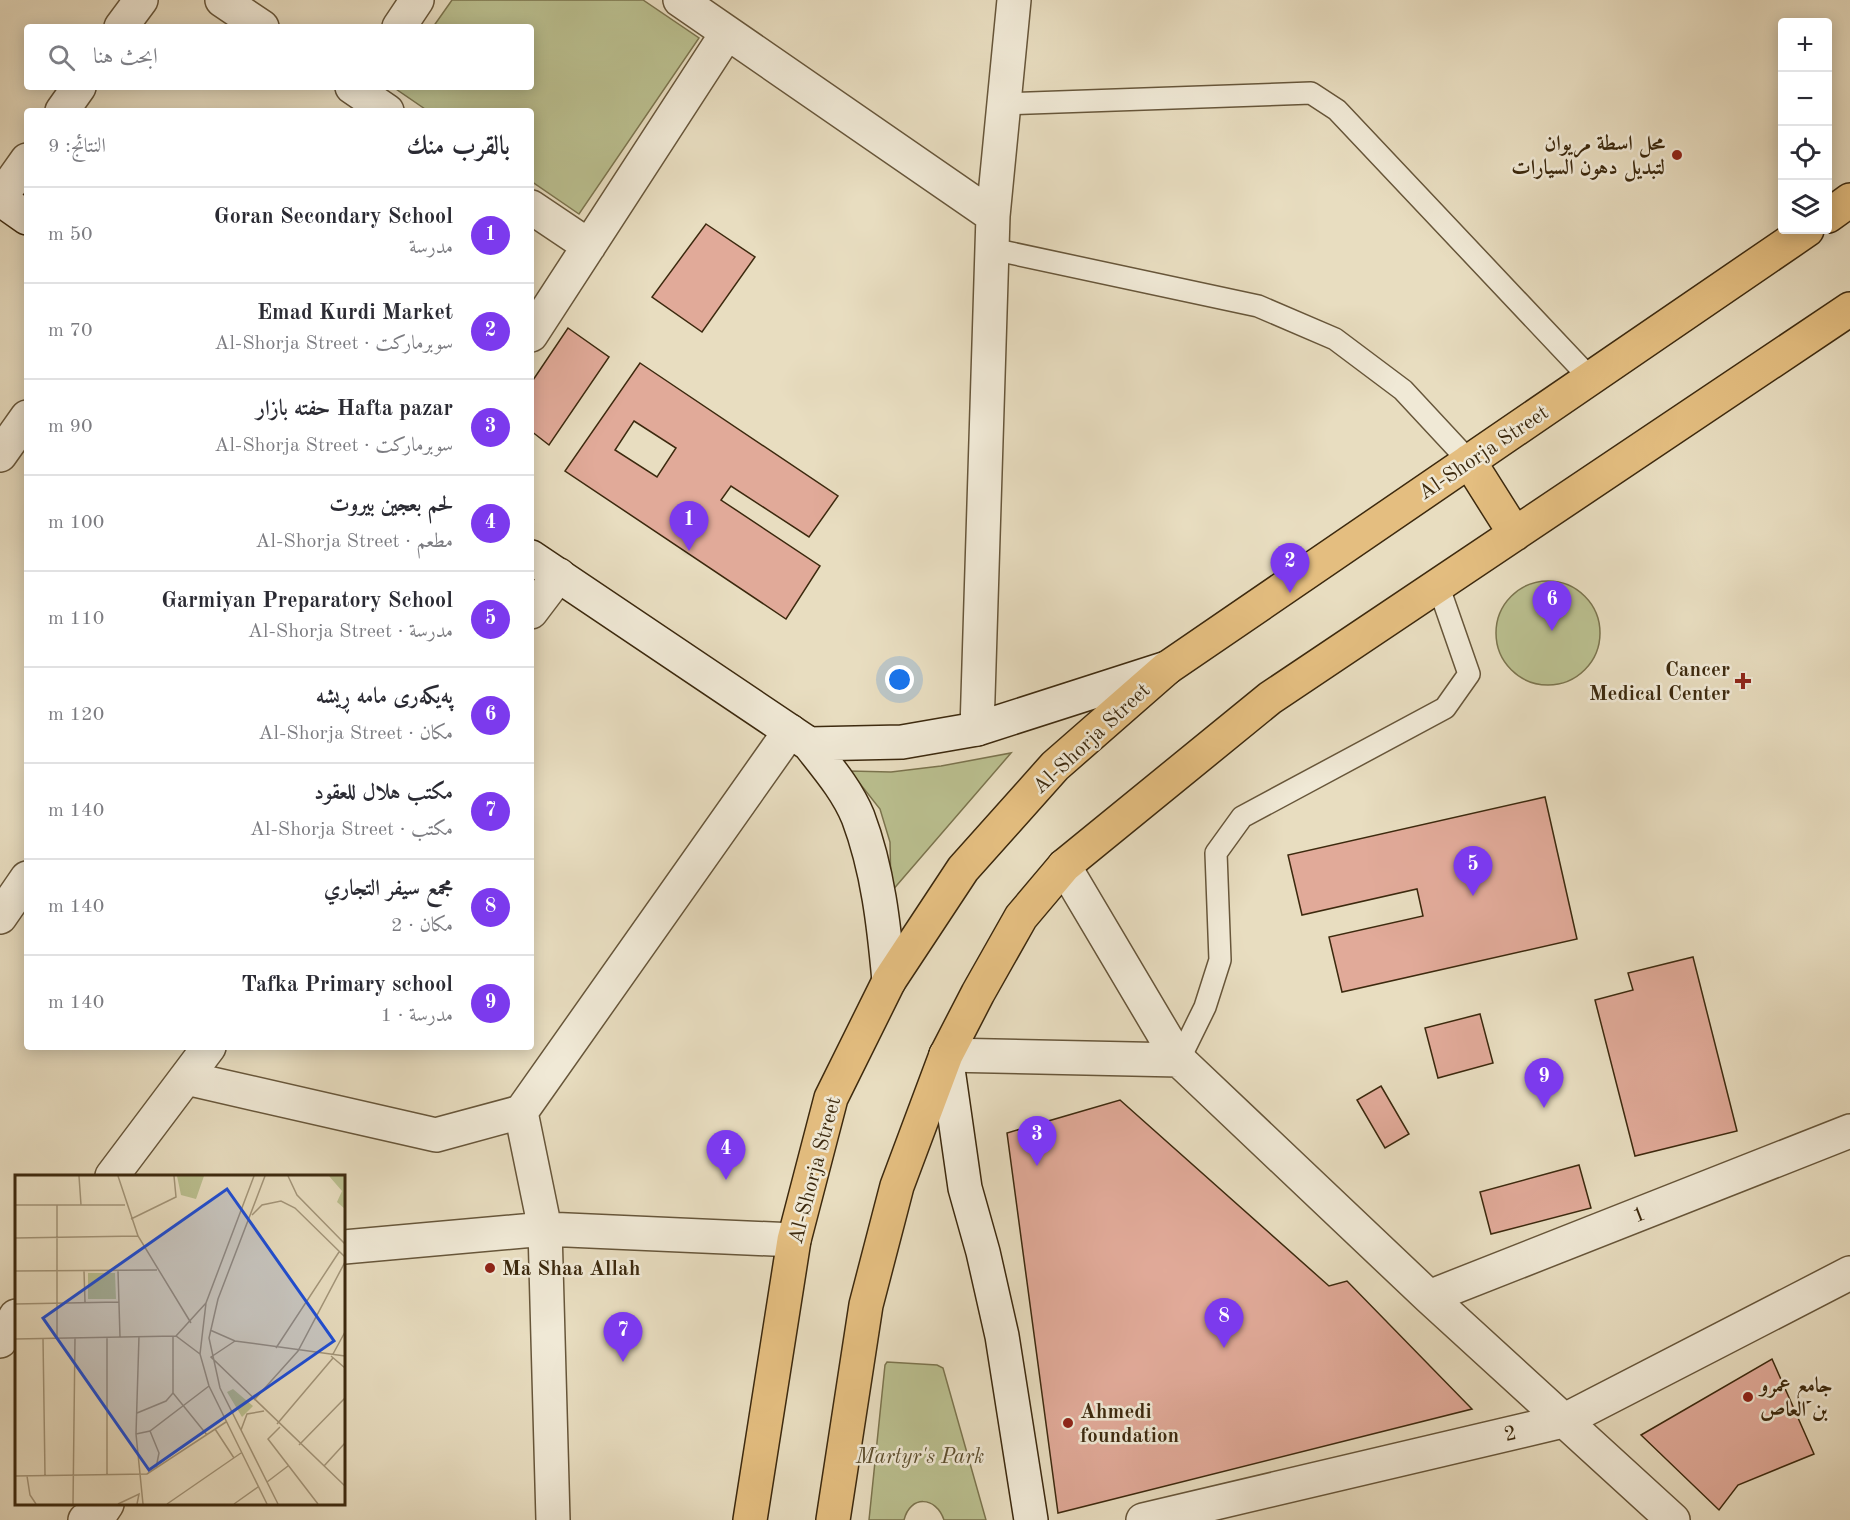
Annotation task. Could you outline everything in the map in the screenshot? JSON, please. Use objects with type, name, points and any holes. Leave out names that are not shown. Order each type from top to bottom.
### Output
[{"type":"main road","points":[[1832,213],[1850,200]]},
{"type":"main road","name":"Al-Shorja Street","points":[[750,1520],[794,1240],[831,1098],[890,981],[963,869],[1055,766],[1167,668],[1801,234]]},
{"type":"main road","points":[[833,1520],[866,1305],[897,1186],[946,1055],[1021,917],[1064,866],[1270,698],[1850,309]]},
{"type":"main road","points":[[1469,461],[1515,534]]},
{"type":"street","points":[[123,24],[141,0]]},
{"type":"street","points":[[222,0],[258,24]]},
{"type":"street","points":[[401,24],[417,0]]},
{"type":"street","points":[[680,0],[993,216]]},
{"type":"street","points":[[977,729],[993,216],[1014,0]]},
{"type":"street","points":[[534,330],[727,33]]},
{"type":"street","points":[[64,108],[77,90]]},
{"type":"street","points":[[359,90],[383,108]]},
{"type":"street","points":[[24,164],[0,199],[24,216]]},
{"type":"street","points":[[534,209],[589,246]]},
{"type":"street","points":[[0,455],[24,421]]},
{"type":"street","points":[[534,558],[800,738],[842,786],[858,817],[883,914],[890,981]]},
{"type":"street","points":[[534,608],[559,575]]},
{"type":"street","points":[[800,738],[902,742],[977,729],[1167,668]]},
{"type":"street","points":[[186,1078],[436,1135],[521,1112],[800,738]]},
{"type":"street","points":[[1064,866],[1179,1060],[1563,1421],[1673,1520]]},
{"type":"street","points":[[0,917],[24,882]]},
{"type":"street","points":[[113,1175],[207,1050]]},
{"type":"street","points":[[1031,1520],[1002,1336],[983,1252],[965,1188],[946,1055],[1179,1060]]},
{"type":"street","points":[[521,1112],[545,1228],[553,1520]]},
{"type":"street","name":"1","points":[[1429,1296],[1850,1131]]},
{"type":"street","points":[[345,1247],[545,1228],[794,1240]]},
{"type":"street","name":"2","points":[[1143,1520],[1563,1421],[1850,1274]]},
{"type":"street","points":[[0,1341],[15,1318]]},
{"type":"street","points":[[85,1520],[103,1510],[106,1505]]},
{"type":"lane","points":[[1004,104],[1311,93],[1337,110],[1590,378]]},
{"type":"lane","points":[[992,249],[1258,306],[1335,339],[1403,390],[1469,461]]},
{"type":"lane","points":[[1179,1060],[1206,1008],[1220,960],[1216,853],[1242,817],[1445,708],[1469,674],[1437,585]]},
{"type":"green space","points":[[452,0],[643,0],[699,38],[579,214],[534,183],[534,108],[424,108],[397,90],[534,90],[534,24],[435,24]]},
{"type":"green space","points":[[1548,581],[1568,585],[1585,596],[1596,613],[1600,633],[1596,653],[1585,670],[1568,681],[1548,685],[1528,681],[1511,670],[1500,653],[1496,633],[1500,613],[1511,596],[1528,585]]},
{"type":"green space","points":[[1011,753],[891,892],[890,842],[880,809],[850,771],[891,772],[941,766]]},
{"type":"green space","name":"Martyr's Park","points":[[887,1362],[937,1365],[943,1368],[986,1520],[944,1520],[935,1506],[923,1502],[912,1506],[904,1520],[869,1520]]},
{"type":"building","points":[[706,224],[755,257],[702,332],[652,297]]},
{"type":"building","points":[[568,328],[609,357],[549,445],[534,433],[534,379]]},
{"type":"building","points":[[640,363],[838,496],[809,537],[731,486],[721,500],[820,566],[786,619],[565,471]],"holes":[[[634,421],[676,448],[657,477],[615,450]]]},
{"type":"building","points":[[1545,797],[1577,939],[1342,992],[1329,937],[1423,916],[1417,889],[1302,915],[1288,855]]},
{"type":"building","points":[[1693,957],[1737,1131],[1635,1156],[1595,1000],[1633,990],[1628,973]]},
{"type":"building","points":[[1480,1014],[1493,1063],[1438,1078],[1425,1028]]},
{"type":"building","points":[[1381,1086],[1409,1134],[1385,1148],[1357,1100]]},
{"type":"building","points":[[1120,1100],[1329,1286],[1347,1281],[1472,1409],[1058,1513],[1007,1133]]},
{"type":"building","points":[[1579,1165],[1591,1208],[1491,1234],[1480,1192]]},
{"type":"building","name":"جامع عمرو بن العاص","points":[[1772,1359],[1814,1454],[1738,1485],[1719,1510],[1641,1435]]},
{"type":"place","name":"محل اسطة مريوان لتبديل دهون السيارات","points":[[1677,155]]},
{"type":"place","name":"Goran Secondary School","points":[[689,551]]},
{"type":"place","name":"Emad Kurdi Market","points":[[1290,593]]},
{"type":"place","name":"پەیکەری مامە ڕیشە","points":[[1552,631]]},
{"type":"place","name":"Cancer Medical Center","points":[[1743,681]]},
{"type":"place","name":"Garmiyan Preparatory School","points":[[1473,896]]},
{"type":"place","name":"Tafka Primary school","points":[[1544,1108]]},
{"type":"place","name":"Hafta pazar حفته بازار","points":[[1037,1166]]},
{"type":"place","name":"لحم بعجين بيروت","points":[[726,1180]]},
{"type":"place","name":"Ma Shaa Allah","points":[[490,1268]]},
{"type":"place","name":"مجمع سيفر التجاري","points":[[1224,1348]]},
{"type":"place","name":"مكتب هلال للعقود","points":[[623,1362]]},
{"type":"place","name":"جامع عمرو بن العاص","points":[[1748,1397]]},
{"type":"place","name":"Ahmedi foundation","points":[[1068,1423]]}]
